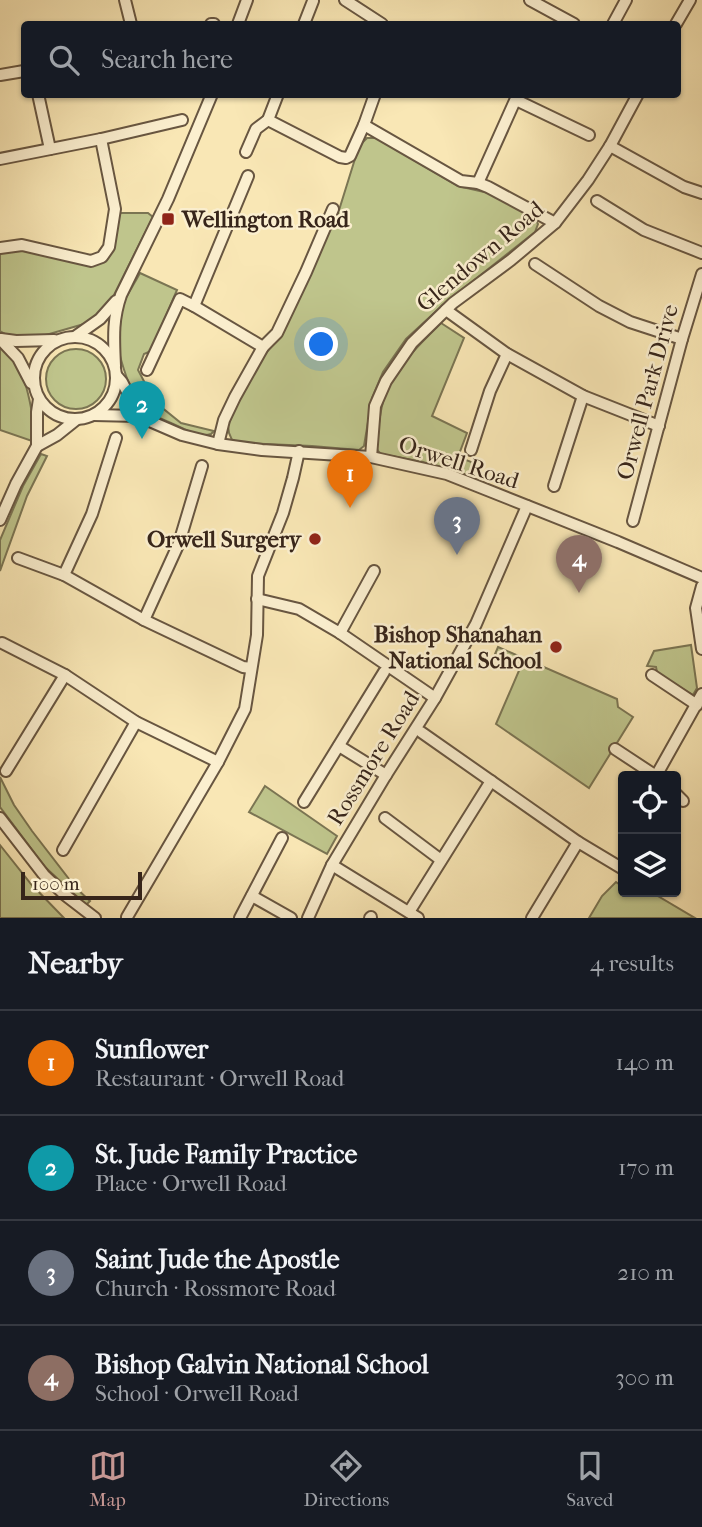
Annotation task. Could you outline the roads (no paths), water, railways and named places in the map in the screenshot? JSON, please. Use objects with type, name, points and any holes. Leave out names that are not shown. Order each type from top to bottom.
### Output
[{"type":"street","points":[[125,0],[130,21]]},
{"type":"street","points":[[239,21],[247,0]]},
{"type":"street","points":[[345,0],[377,21]]},
{"type":"street","points":[[530,0],[568,21]]},
{"type":"street","points":[[615,21],[626,0]]},
{"type":"street","points":[[678,21],[690,0]]},
{"type":"street","points":[[305,21],[313,1]]},
{"type":"street","points":[[0,75],[21,72]]},
{"type":"street","points":[[39,98],[50,149]]},
{"type":"street","points":[[0,339],[18,358],[37,394],[55,415],[77,419],[94,415],[109,401],[116,386],[113,330],[115,311],[169,199],[210,98]]},
{"type":"street","points":[[246,152],[256,129],[268,120],[276,98]]},
{"type":"street","points":[[268,120],[346,158],[350,156],[374,98]]},
{"type":"street","points":[[478,183],[517,98]]},
{"type":"street","points":[[519,98],[589,135]]},
{"type":"street","name":"Glendown Road","points":[[371,457],[375,406],[386,380],[412,343],[446,310],[555,223],[610,146],[636,98]]},
{"type":"street","points":[[0,159],[182,120]]},
{"type":"street","points":[[364,125],[461,181],[488,187],[555,223]]},
{"type":"street","points":[[0,248],[22,245],[91,261],[102,257],[109,247],[115,209],[101,139]]},
{"type":"street","points":[[610,146],[684,187],[702,193]]},
{"type":"street","points":[[194,306],[248,176]]},
{"type":"street","points":[[597,201],[644,230],[702,253]]},
{"type":"street","points":[[218,444],[224,420],[235,397],[263,347],[276,333],[333,209]]},
{"type":"street","points":[[535,264],[598,306],[630,321],[682,339]]},
{"type":"street","name":"Orwell Park Drive","points":[[633,521],[702,274]]},
{"type":"street","points":[[76,337],[100,319],[121,296]]},
{"type":"street","points":[[146,370],[180,299],[263,347]]},
{"type":"street","points":[[446,310],[507,354],[583,396],[659,426]]},
{"type":"street","points":[[0,339],[90,339],[112,358],[116,371]]},
{"type":"street","points":[[0,520],[37,446],[37,394],[33,374],[37,359],[46,347],[58,340]]},
{"type":"street","points":[[471,450],[489,391],[507,354]]},
{"type":"street","name":"Orwell Road","points":[[116,371],[133,402],[151,422]]},
{"type":"street","points":[[554,486],[583,396]]},
{"type":"street","name":"Orwell Road","points":[[94,415],[138,416],[182,435],[218,444],[262,450],[371,457],[447,474],[702,578]]},
{"type":"street","points":[[37,446],[77,419]]},
{"type":"street","points":[[64,575],[92,514],[116,438]]},
{"type":"street","points":[[127,917],[218,762],[245,709],[257,635],[258,576],[283,513],[299,451]]},
{"type":"street","points":[[144,620],[179,542],[202,466]]},
{"type":"street","name":"Rossmore Road","points":[[307,918],[332,865],[435,698],[476,624],[527,506]]},
{"type":"street","points":[[18,558],[64,575],[144,620],[243,667],[251,668]]},
{"type":"street","points":[[340,633],[374,570]]},
{"type":"street","points":[[702,586],[696,608],[702,649]]},
{"type":"street","points":[[257,599],[299,609],[340,633],[435,698]]},
{"type":"street","points":[[2,643],[65,676],[136,722],[218,762]]},
{"type":"street","points":[[304,802],[384,672]]},
{"type":"street","points":[[652,675],[699,699],[659,771]]},
{"type":"street","points":[[6,771],[65,676]]},
{"type":"street","points":[[63,850],[136,722]]},
{"type":"street","points":[[421,732],[578,842],[618,866]]},
{"type":"street","points":[[339,746],[386,775]]},
{"type":"street","points":[[615,749],[648,771]]},
{"type":"street","points":[[332,865],[414,915],[441,860],[491,781]]},
{"type":"street","points":[[0,818],[44,875],[94,918]]},
{"type":"street","points":[[385,818],[441,860]]},
{"type":"street","points":[[240,918],[282,838]]},
{"type":"street","points":[[532,918],[578,842]]},
{"type":"street","points":[[252,896],[291,918]]},
{"type":"place","name":"Wellington Road","points":[[168,219]]},
{"type":"place","name":"St. Jude Family Practice","points":[[142,439]]},
{"type":"place","name":"Sunflower","points":[[350,508]]},
{"type":"place","name":"Orwell Surgery","points":[[315,539]]},
{"type":"place","name":"Saint Jude the Apostle","points":[[457,555]]},
{"type":"place","name":"Bishop Galvin National School","points":[[579,593]]},
{"type":"place","name":"Bishop Shanahan National School","points":[[556,647]]}]
